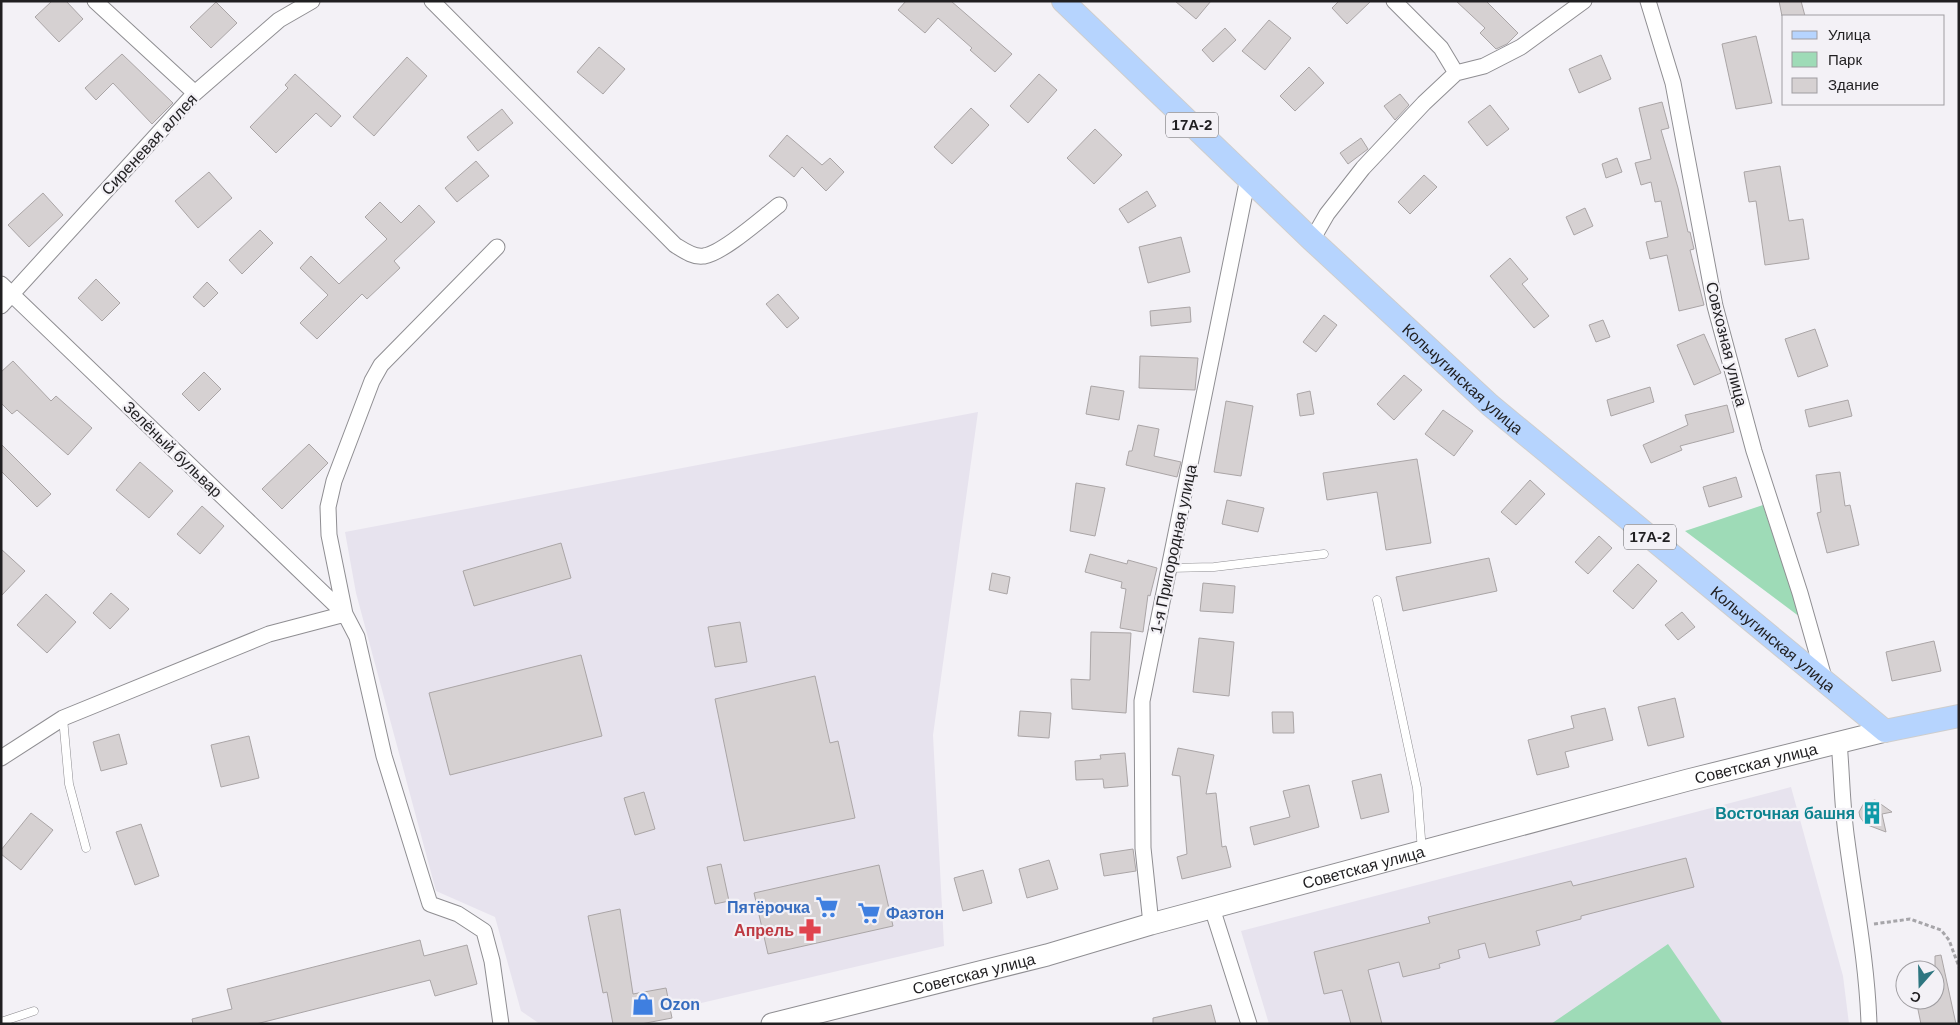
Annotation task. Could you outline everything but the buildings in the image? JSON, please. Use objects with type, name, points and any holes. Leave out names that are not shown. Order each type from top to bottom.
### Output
[{"type":"main road","name":"Кольчугинская улица","points":[[1062,1],[1312,240],[1490,405],[1885,731]]},
{"type":"main road","name":"Советская улица","points":[[1885,731],[1959,716]]},
{"type":"street","points":[[95,1],[195,93]]},
{"type":"street","name":"Сиреневая аллея","points":[[1,306],[6,289],[195,93],[279,20],[312,1]]},
{"type":"street","points":[[432,1],[675,245],[690,254],[702,257],[715,253],[779,205]]},
{"type":"street","points":[[1394,1],[1441,48],[1456,73]]},
{"type":"street","points":[[1312,240],[1326,214],[1363,168],[1424,103],[1456,73],[1484,66],[1521,47],[1584,1]]},
{"type":"street","name":"Совхозная улица","points":[[1648,1],[1674,82],[1718,316],[1754,451],[1800,593],[1825,683]]},
{"type":"street","name":"1-я Пригородная улица","points":[[1151,924],[1143,848],[1142,701],[1248,178]]},
{"type":"street","points":[[497,247],[381,365],[372,381],[334,481],[328,507],[329,535],[345,614],[357,637],[384,756],[430,904],[458,914],[484,931],[492,961],[501,1024]]},
{"type":"street","name":"Зелёный бульвар","points":[[6,289],[345,614]]},
{"type":"street","points":[[1,758],[63,718],[269,634],[345,614]]},
{"type":"street","name":"Советская улица","points":[[772,1024],[801,1020],[1047,955],[1151,924],[1885,731]]},
{"type":"street","points":[[1839,742],[1846,840],[1861,927],[1868,984],[1869,1024]]},
{"type":"street","points":[[1212,908],[1249,1024]]},
{"type":"lane","points":[[1169,568],[1214,567],[1324,554]]},
{"type":"lane","points":[[1377,600],[1418,788],[1422,853]]},
{"type":"lane","points":[[63,718],[69,784],[86,848]]},
{"type":"lane","points":[[1,1022],[34,1011]]},
{"type":"path","points":[[1861,927],[1910,919],[1941,930],[1949,940],[1959,967]]},
{"type":"shaded area","points":[[978,412],[933,735],[944,946],[612,1024],[540,1024],[521,1011],[495,917],[436,891],[356,593],[345,532]]},
{"type":"shaded area","points":[[1791,787],[1843,976],[1849,1024],[1269,1024],[1241,931]]},
{"type":"green space","points":[[1763,505],[1800,617],[1685,531]]},
{"type":"green space","points":[[1668,944],[1723,1024],[1551,1024]]},
{"type":"place","name":"Восточная башня","points":[[1872,813]]},
{"type":"place","name":"Пятёрочка","points":[[827,907]]},
{"type":"place","name":"Фаэтон","points":[[869,913]]},
{"type":"place","name":"Апрель","points":[[810,930]]},
{"type":"place","name":"Ozon","points":[[643,1004]]}]
